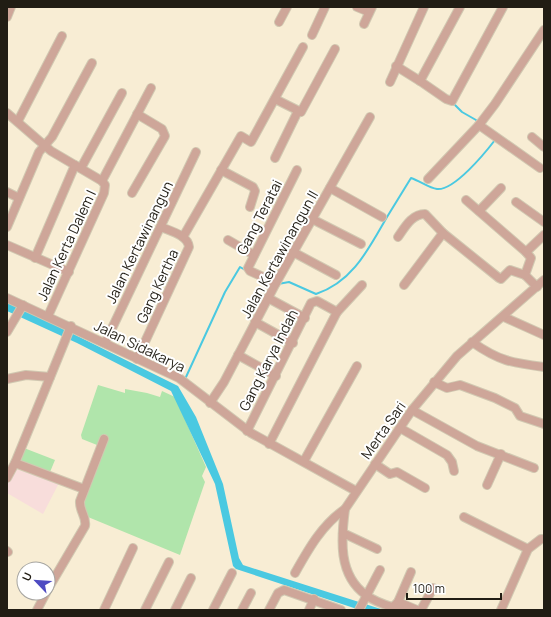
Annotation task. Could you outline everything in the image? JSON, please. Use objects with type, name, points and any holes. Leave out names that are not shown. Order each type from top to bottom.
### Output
[{"type":"street","points":[[7,18],[11,7]]},
{"type":"street","points":[[279,22],[287,7]]},
{"type":"street","points":[[312,35],[325,7]]},
{"type":"street","points":[[357,7],[370,10],[364,24]]},
{"type":"street","points":[[390,82],[424,7]]},
{"type":"street","points":[[420,80],[460,7]]},
{"type":"street","points":[[396,66],[420,80],[446,99],[452,101],[503,7]]},
{"type":"street","points":[[428,179],[479,125],[495,104],[544,30]]},
{"type":"street","points":[[18,121],[62,36]]},
{"type":"street","points":[[161,227],[182,237],[241,136],[251,142],[303,47]]},
{"type":"street","points":[[275,158],[298,111],[301,112],[335,49]]},
{"type":"street","points":[[7,227],[39,152],[52,137],[92,63]]},
{"type":"street","name":"Jalan Kerta Dalem I","points":[[48,316],[104,193],[103,182],[151,88]]},
{"type":"street","points":[[35,258],[78,167],[122,93]]},
{"type":"street","points":[[275,98],[298,111]]},
{"type":"street","points":[[7,113],[45,144],[51,151],[103,182]]},
{"type":"street","points":[[132,193],[165,136],[162,129],[137,114]]},
{"type":"street","name":"Jalan Kertawinangun II","points":[[210,403],[238,355],[293,252],[370,117]]},
{"type":"street","points":[[479,125],[540,168]]},
{"type":"street","points":[[532,136],[544,147]]},
{"type":"street","name":"Jalan Kertawinangun","points":[[104,343],[196,152]]},
{"type":"street","points":[[221,170],[253,187],[255,191],[250,207]]},
{"type":"street","name":"Gang Teratai","points":[[276,283],[249,270],[248,268],[297,170]]},
{"type":"street","points":[[330,188],[382,217]]},
{"type":"street","points":[[479,211],[501,188]]},
{"type":"street","points":[[7,192],[19,198]]},
{"type":"street","points":[[466,200],[531,258],[525,275]]},
{"type":"street","points":[[516,202],[544,222]]},
{"type":"street","points":[[398,237],[418,214],[428,216],[443,233],[499,278],[502,278],[510,270],[525,275],[537,287]]},
{"type":"street","points":[[312,219],[361,244]]},
{"type":"street","points":[[404,285],[443,233]]},
{"type":"street","points":[[526,252],[544,235]]},
{"type":"street","name":"Gang Kertha","points":[[137,359],[189,245],[182,237]]},
{"type":"street","points":[[228,240],[254,255]]},
{"type":"street","points":[[7,245],[69,272]]},
{"type":"street","points":[[293,252],[336,275]]},
{"type":"street","name":"Merta Sari","points":[[417,610],[364,598],[346,568],[343,558],[345,509],[356,490],[412,410],[434,382],[457,356],[472,342],[502,318],[544,280]]},
{"type":"street","points":[[269,444],[337,312],[362,285]]},
{"type":"street","name":"Jalan Sidakarya","points":[[7,298],[179,378],[210,403],[269,444],[304,461],[356,490]]},
{"type":"street","points":[[268,298],[305,318]]},
{"type":"street","name":"Gang Karya Indah","points":[[247,430],[293,343],[311,303],[320,303],[337,312]]},
{"type":"street","points":[[7,332],[23,306]]},
{"type":"street","points":[[502,318],[526,332]]},
{"type":"street","points":[[502,318],[544,335]]},
{"type":"street","points":[[255,322],[293,343]]},
{"type":"street","points":[[7,478],[15,464],[70,328]]},
{"type":"street","points":[[472,342],[500,359],[514,364],[544,367]]},
{"type":"street","points":[[238,355],[276,376]]},
{"type":"street","points":[[304,461],[357,366]]},
{"type":"street","points":[[7,379],[26,375],[50,377]]},
{"type":"street","points":[[434,382],[447,388],[460,385],[495,398],[515,408],[520,416],[544,424]]},
{"type":"street","points":[[412,410],[477,446],[534,468]]},
{"type":"street","points":[[400,428],[447,455],[452,462],[454,471]]},
{"type":"street","points":[[56,575],[85,526],[86,522],[79,507],[84,489],[104,439]]},
{"type":"street","points":[[488,485],[501,454]]},
{"type":"street","points":[[15,464],[84,489]]},
{"type":"street","points":[[375,464],[390,474],[397,472],[425,488]]},
{"type":"street","points":[[295,573],[316,538],[332,518],[345,509]]},
{"type":"street","points":[[464,517],[528,549]]},
{"type":"street","points":[[343,533],[377,549]]},
{"type":"street","points":[[501,610],[528,549],[541,539],[544,539]]},
{"type":"street","points":[[104,610],[133,548]]},
{"type":"street","points":[[145,610],[169,562]]},
{"type":"street","points":[[358,610],[380,570]]},
{"type":"street","points":[[213,610],[232,572]]},
{"type":"street","points":[[397,606],[411,572]]},
{"type":"street","points":[[175,610],[191,578]]},
{"type":"street","points":[[421,610],[433,588]]},
{"type":"street","points":[[269,610],[278,593],[282,590],[314,599],[341,610]]},
{"type":"street","points":[[242,610],[251,593]]},
{"type":"street","points":[[309,610],[314,599]]},
{"type":"street","points":[[37,610],[42,601]]},
{"type":"shaded area","points":[[16,469],[59,483],[43,514],[7,493],[7,481]]},
{"type":"green space","points":[[98,385],[125,393],[125,389],[160,397],[162,391],[175,397],[206,467],[202,476],[205,482],[180,555],[88,517],[81,502],[102,447],[82,439],[81,435]]},
{"type":"green space","points":[[24,448],[55,460],[50,472],[19,461]]},
{"type":"water","points":[[7,301],[178,386],[196,417],[223,484],[239,558],[243,565],[384,610],[360,610],[236,569],[233,566],[215,484],[171,391],[77,343],[7,311]]},
{"type":"waterway","points":[[453,103],[462,112],[476,120]]},
{"type":"waterway","points":[[278,284],[289,282],[316,294],[329,289],[350,273],[359,263],[411,178],[437,189],[444,188],[452,184],[469,170],[495,140]]},
{"type":"waterway","points":[[186,377],[225,292],[240,267],[247,271]]}]
